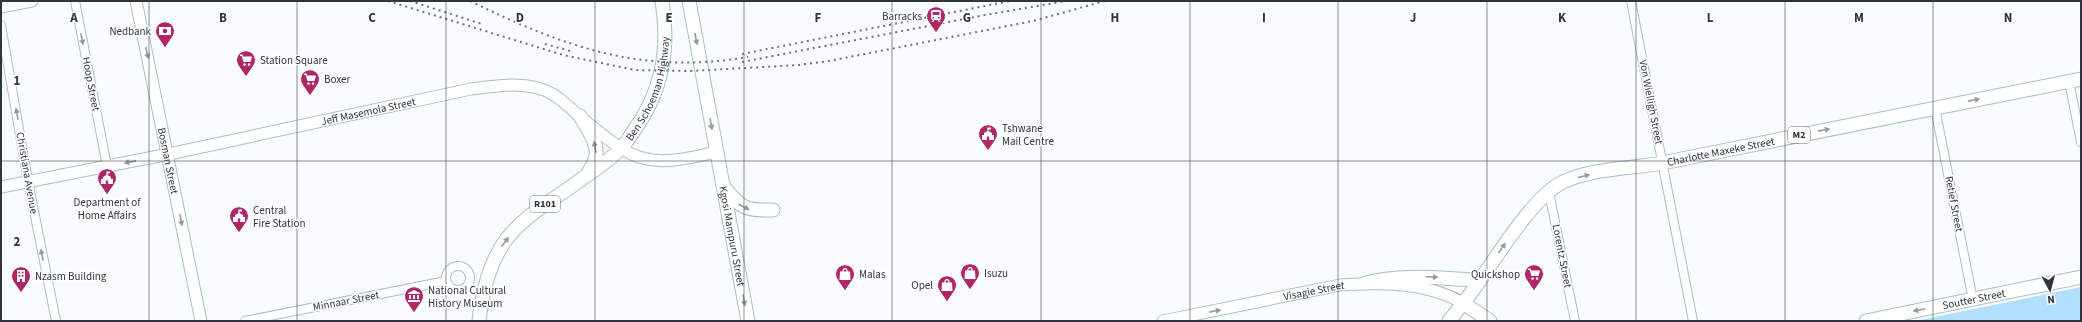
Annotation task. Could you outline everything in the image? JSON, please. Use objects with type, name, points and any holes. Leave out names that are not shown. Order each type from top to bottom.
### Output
[{"type":"main road","points":[[1,7],[32,1]]},
{"type":"main road","name":"Bosman Street","points":[[136,1],[169,154],[201,321]]},
{"type":"main road","name":"Ben Schoeman Highway","points":[[621,149],[652,102],[659,80],[666,45],[666,26],[661,1]]},
{"type":"main road","points":[[689,1],[716,152]]},
{"type":"main road","name":"Charlotte Maxeke Street","points":[[1463,303],[1507,241],[1549,192],[1557,185],[1569,179],[1597,172],[1662,163],[2075,80]]},
{"type":"main road","name":"Jeff Masemola Street","points":[[1,187],[169,154],[471,89],[506,85],[526,86],[542,89],[556,96],[621,149],[641,158],[657,161],[693,158],[716,152]]},
{"type":"main road","points":[[580,116],[592,136],[597,151],[596,161],[584,177]]},
{"type":"main road","name":"R101","points":[[479,321],[488,277],[498,252],[505,241],[526,218],[621,149]]},
{"type":"main road","name":"Kgosi Mampuru Street","points":[[716,152],[748,321]]},
{"type":"main road","points":[[723,186],[742,207],[751,210],[773,210]]},
{"type":"main road","points":[[1366,283],[1384,279],[1413,277],[1480,280]]},
{"type":"main road","name":"Soutter Street","points":[[1866,321],[2081,277]]},
{"type":"main road","name":"Visagie Street","points":[[1163,321],[1340,285],[1366,283],[1414,286],[1455,298],[1463,303]]},
{"type":"main road","points":[[1463,303],[1490,321]]},
{"type":"main road","name":"M2","points":[[1450,321],[1463,303]]},
{"type":"street","name":"Hoop Street","points":[[75,1],[106,166]]},
{"type":"street","name":"Von Wielligh Street","points":[[1632,1],[1693,321]]},
{"type":"street","name":"Christiana Avenue","points":[[1,25],[28,181],[56,321]]},
{"type":"street","points":[[2075,80],[2081,142]]},
{"type":"street","name":"Retief Street","points":[[1936,108],[1973,300]]},
{"type":"street","name":"Lorentz Street","points":[[1549,192],[1575,321]]},
{"type":"street","name":"Minnaar Street","points":[[245,321],[446,281]]},
{"type":"shaded area","points":[[2081,287],[2081,321],[1915,321]]},
{"type":"railway","points":[[388,1],[563,55],[635,70],[691,71],[799,65],[829,61],[1033,21],[1105,1]]},
{"type":"railway","points":[[410,1],[482,24]]},
{"type":"railway","points":[[470,1],[538,32],[571,44],[604,53],[638,59],[673,62],[709,62],[748,57]]},
{"type":"railway","points":[[742,54],[1010,1]]},
{"type":"railway","points":[[742,62],[985,15],[1066,1]]},
{"type":"railway","points":[[545,44],[574,52]]},
{"type":"place","name":"Barracks","points":[[936,33]]},
{"type":"place","name":"Nedbank","points":[[165,48]]},
{"type":"place","name":"Station Square","points":[[246,77]]},
{"type":"place","name":"Boxer","points":[[310,96]]},
{"type":"place","name":"Tshwane Mail Centre","points":[[988,151]]},
{"type":"place","name":"Department of Home Affairs","points":[[107,195]]},
{"type":"place","name":"Central Fire Station","points":[[239,233]]},
{"type":"place","name":"Isuzu","points":[[970,290]]},
{"type":"place","name":"Malas","points":[[845,291]]},
{"type":"place","name":"Quickshop","points":[[1534,291]]},
{"type":"place","name":"Nzasm Building","points":[[21,293]]},
{"type":"place","name":"Opel","points":[[947,302]]},
{"type":"place","name":"National Cultural History Museum","points":[[414,313]]}]
